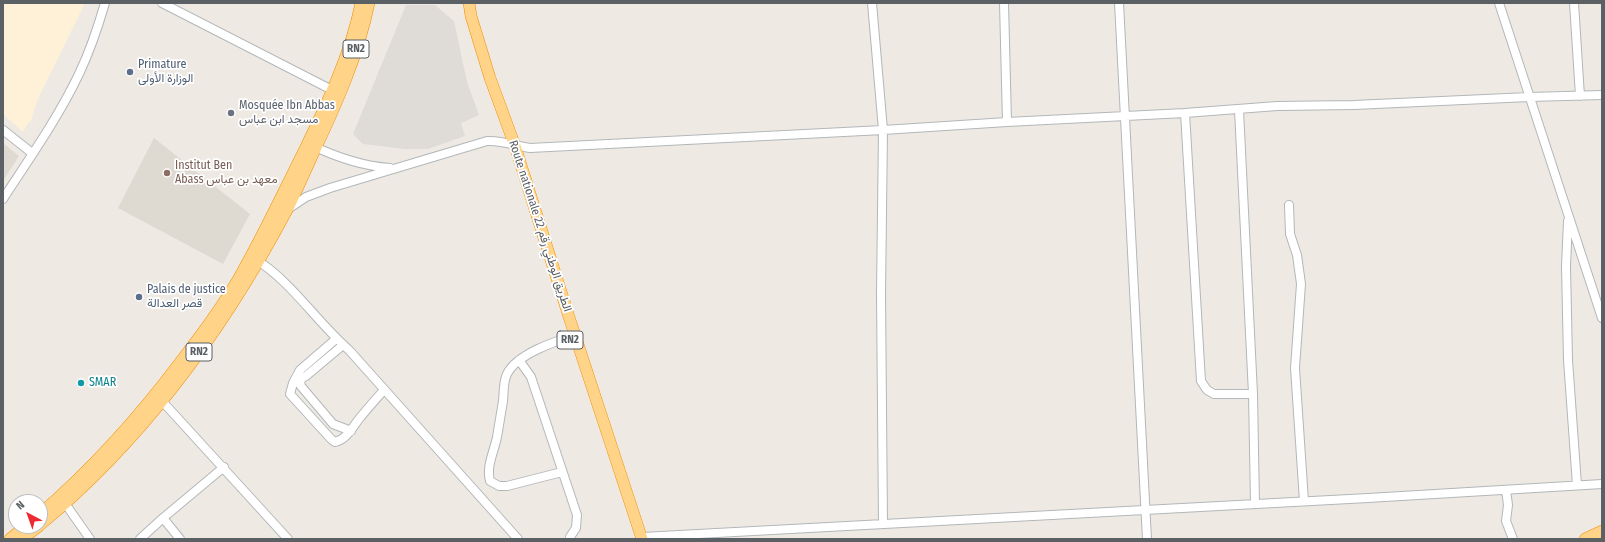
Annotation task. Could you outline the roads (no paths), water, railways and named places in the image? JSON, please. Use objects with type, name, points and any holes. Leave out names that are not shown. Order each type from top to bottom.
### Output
[{"type":"highway","name":"RN2","points":[[336,92],[343,62],[361,3]]},
{"type":"highway","name":"RN2","points":[[48,509],[63,500],[117,453],[162,401],[217,326],[281,210],[336,92],[352,64],[369,3]]},
{"type":"highway","name":"Route nationale 22 الطريق الوطني رقم","points":[[463,3],[471,37],[510,144]]},
{"type":"highway","name":"Route nationale 22 الطريق الوطني رقم","points":[[469,3],[471,16],[510,144],[572,337],[640,538]]},
{"type":"highway","name":"RN2","points":[[48,516],[156,395],[210,323],[254,258]]},
{"type":"highway","points":[[1586,539],[1602,531]]},
{"type":"street","points":[[3,199],[58,113],[78,76],[92,46],[105,3]]},
{"type":"street","points":[[162,3],[336,92]]},
{"type":"street","points":[[872,3],[883,130],[881,294],[883,524]]},
{"type":"street","points":[[1004,3],[1007,122]]},
{"type":"street","points":[[1119,3],[1124,117],[1147,509],[1147,539]]},
{"type":"street","points":[[1499,3],[1602,318]]},
{"type":"street","points":[[1574,3],[1580,96]]},
{"type":"street","points":[[281,210],[316,193],[394,168],[478,143],[494,140],[530,148],[1124,117],[1239,110],[1277,106],[1354,105],[1529,96],[1602,95]]},
{"type":"street","points":[[1239,110],[1254,394],[1255,504]]},
{"type":"street","points":[[1185,113],[1201,381],[1207,390],[1214,394],[1254,394]]},
{"type":"street","points":[[3,130],[32,153]]},
{"type":"street","points":[[312,145],[364,165],[394,168]]},
{"type":"street","points":[[1289,205],[1290,234],[1297,255],[1301,284],[1295,368],[1304,501]]},
{"type":"street","points":[[1569,217],[1566,266],[1568,360],[1577,485]]},
{"type":"street","points":[[254,258],[274,272],[343,345],[518,539]]},
{"type":"street","points":[[562,472],[507,486],[499,486],[490,481],[488,472],[500,424],[504,382],[508,373],[519,360],[526,356],[554,343],[572,337]]},
{"type":"street","points":[[336,339],[300,370],[297,381],[290,394],[331,439],[335,442],[340,441],[351,431],[359,418],[384,390]]},
{"type":"street","points":[[297,381],[306,376],[343,345]]},
{"type":"street","points":[[519,360],[531,377],[577,515],[576,528],[570,537]]},
{"type":"street","points":[[297,381],[333,424],[351,431]]},
{"type":"street","points":[[162,401],[224,467],[288,539]]},
{"type":"street","points":[[140,539],[224,467]]},
{"type":"street","points":[[640,538],[1602,484]]},
{"type":"street","points":[[1506,490],[1508,506],[1506,521],[1513,539]]},
{"type":"street","points":[[63,500],[90,539]]},
{"type":"street","points":[[163,518],[180,539]]},
{"type":"place","name":"Primature الوزارة الأولى","points":[[130,72]]},
{"type":"place","name":"Mosquée Ibn Abbas مسجد ابن عباس","points":[[231,113]]},
{"type":"place","name":"Institut Ben Abass معهد بن عباس","points":[[167,173]]},
{"type":"place","name":"Palais de justice قصر العدالة","points":[[139,297]]},
{"type":"place","name":"SMAR","points":[[81,383]]}]
